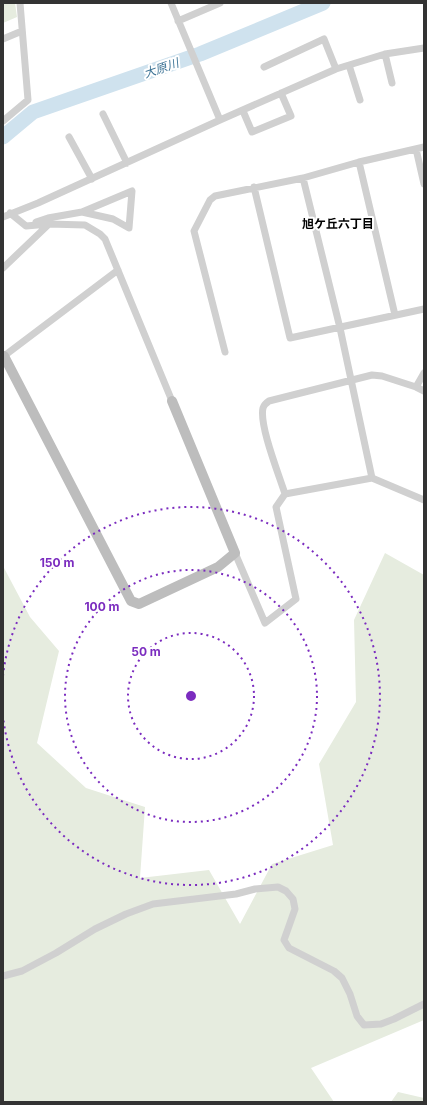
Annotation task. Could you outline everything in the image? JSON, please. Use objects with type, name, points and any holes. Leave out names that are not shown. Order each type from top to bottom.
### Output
[{"type":"street","points":[[3,121],[28,100],[20,3]]},
{"type":"street","points":[[170,3],[220,120]]},
{"type":"street","points":[[178,21],[220,3]]},
{"type":"street","points":[[3,40],[22,31]]},
{"type":"street","points":[[264,67],[324,39],[336,69]]},
{"type":"street","points":[[3,217],[10,213],[38,204],[92,180],[220,120],[336,69],[385,54],[424,48]]},
{"type":"street","points":[[385,54],[392,83]]},
{"type":"street","points":[[349,65],[360,100]]},
{"type":"street","points":[[243,111],[252,132],[291,116],[281,93]]},
{"type":"street","points":[[103,114],[127,163]]},
{"type":"street","points":[[69,137],[92,180]]},
{"type":"street","points":[[225,352],[194,231],[210,200],[215,196],[303,178],[359,162],[424,147]]},
{"type":"street","points":[[416,149],[424,184]]},
{"type":"street","points":[[359,162],[395,316]]},
{"type":"street","points":[[303,178],[340,328],[372,478]]},
{"type":"street","points":[[254,187],[290,338],[424,309]]},
{"type":"street","points":[[26,226],[48,218],[82,212],[132,191],[129,228],[113,219],[82,212]]},
{"type":"street","points":[[10,213],[26,226],[49,224],[85,225],[94,230],[105,240],[265,623],[296,599],[276,508],[285,494],[372,478],[424,500]]},
{"type":"street","points":[[3,268],[49,224]]},
{"type":"street","points":[[118,270],[4,356],[131,601],[139,604],[218,567],[235,553]]},
{"type":"street","points":[[416,387],[424,373]]},
{"type":"street","points":[[285,494],[262,418],[263,407],[269,401],[351,379],[372,375],[382,376],[424,391]]},
{"type":"street","points":[[3,976],[22,971],[56,953],[95,929],[126,914],[153,904],[236,894],[255,889],[278,887],[286,891],[293,899],[295,909],[284,940],[288,948],[334,971],[342,978],[350,994],[357,1016],[364,1025],[381,1024],[424,1004]]},
{"type":"shaded area","points":[[3,3],[15,3],[17,17],[3,23]]},
{"type":"shaded area","points":[[385,553],[424,575],[424,1020],[311,1068],[334,1102],[3,1102],[3,566],[30,617],[59,651],[37,743],[86,788],[145,807],[140,878],[209,870],[240,924],[272,864],[333,845],[319,764],[356,702],[354,620]]},
{"type":"shaded area","points":[[398,1092],[424,1098],[424,1102],[391,1102]]},
{"type":"waterway","name":"大原川","points":[[3,137],[33,112],[200,54],[323,3]]},
{"type":"district","name":"旭ケ丘六丁目","points":[[338,223]]}]
